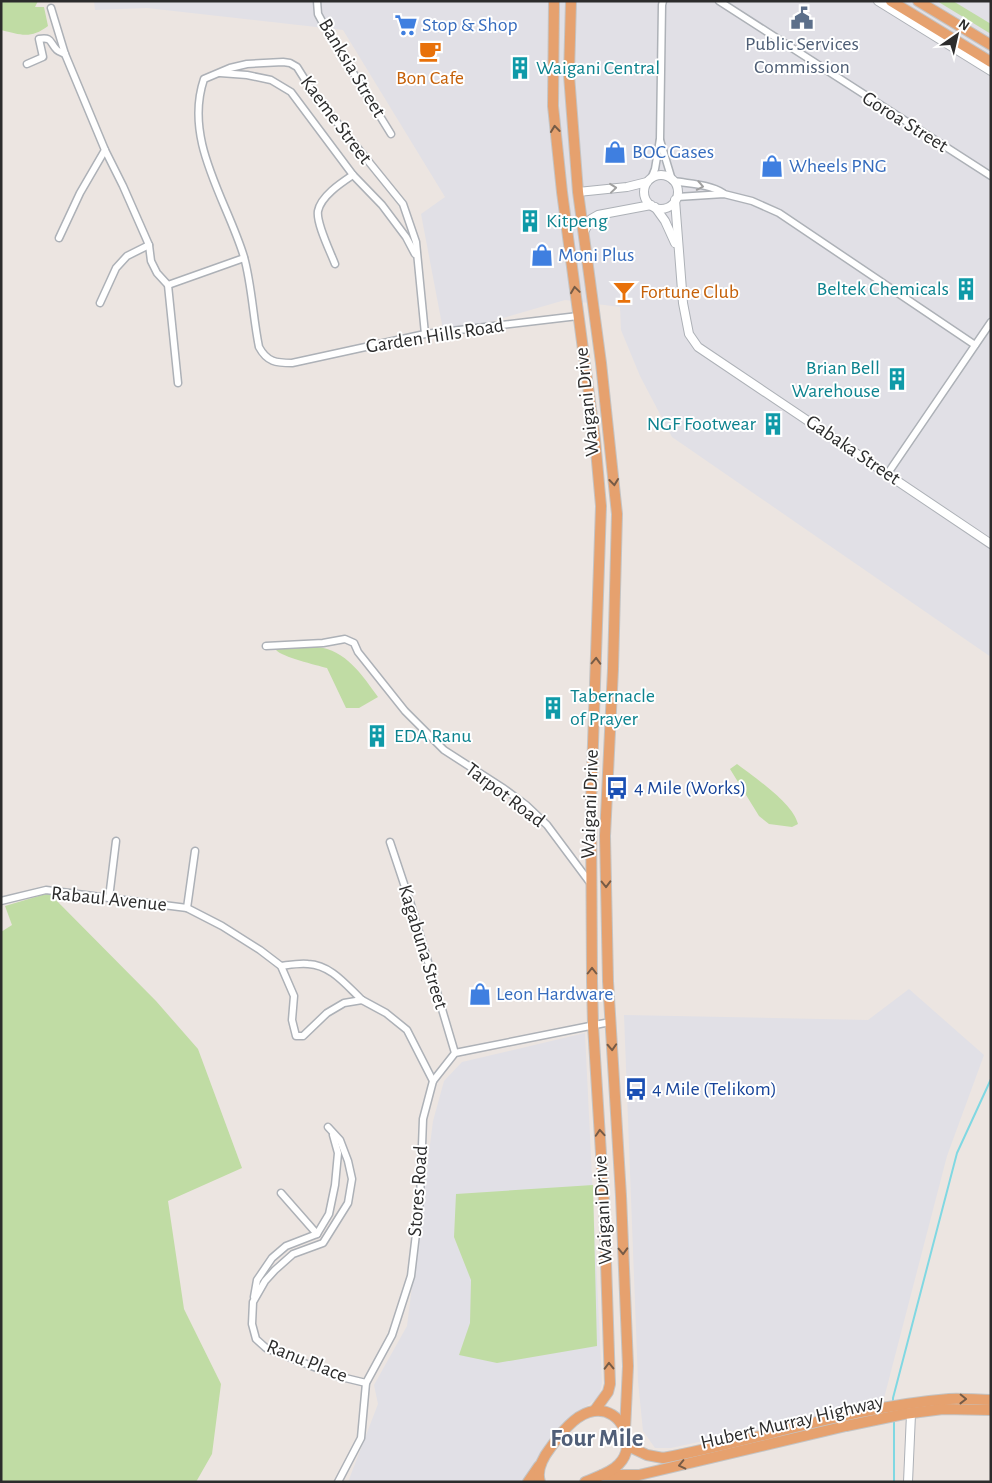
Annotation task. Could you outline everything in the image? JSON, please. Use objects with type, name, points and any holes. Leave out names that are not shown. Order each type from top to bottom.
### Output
[{"type":"highway","name":"Waigani Drive","points":[[554,1],[553,106],[571,264],[595,439],[601,506],[591,803],[593,1025],[604,1202],[610,1370],[608,1392],[595,1410]]},
{"type":"highway","name":"Waigani Drive","points":[[571,1],[569,75],[578,192],[601,363],[617,514],[605,836],[610,1022],[621,1202],[628,1366],[625,1430],[628,1446]]},
{"type":"highway","points":[[891,1],[991,62]]},
{"type":"highway","points":[[918,1],[991,46]]},
{"type":"highway","points":[[571,264],[574,256],[568,197],[572,193],[578,192]]},
{"type":"highway","points":[[595,439],[600,440],[604,437],[597,377],[601,363]]},
{"type":"highway","points":[[601,530],[606,518],[601,457],[605,455],[611,457]]},
{"type":"highway","points":[[592,854],[597,854],[601,851],[603,774],[609,763]]},
{"type":"highway","name":"Hubert Murray Highway","points":[[905,1411],[950,1399],[991,1400]]},
{"type":"highway","name":"Hubert Murray Highway","points":[[628,1446],[647,1455],[663,1458],[846,1415],[944,1409],[991,1410]]},
{"type":"highway","points":[[528,1482],[556,1439],[576,1420],[588,1412],[595,1410],[611,1414],[625,1430]]},
{"type":"highway","name":"Hubert Murray Highway","points":[[602,1475],[639,1475],[882,1414]]},
{"type":"highway","points":[[585,1482],[618,1466],[627,1454],[628,1446]]},
{"type":"highway","points":[[540,1482],[538,1477],[544,1457]]},
{"type":"street","name":"Banksia Street","points":[[318,1],[318,14],[325,27],[391,134]]},
{"type":"street","name":"Goroa Street","points":[[719,1],[991,176]]},
{"type":"street","points":[[878,1],[991,71]]},
{"type":"street","points":[[653,206],[645,197],[645,187],[654,169],[660,139],[662,2]]},
{"type":"street","points":[[51,8],[65,54],[105,150],[149,245],[151,261],[157,273],[168,285],[178,383]]},
{"type":"street","points":[[27,64],[43,57],[39,39],[47,38],[57,50],[65,54]]},
{"type":"street","name":"Kaeme Street","points":[[292,363],[272,361],[263,356],[259,347],[244,258],[207,161],[202,141],[200,112],[204,79],[230,68],[253,64],[290,63],[297,67],[314,94],[402,204],[416,242],[416,258],[425,334]]},
{"type":"street","points":[[219,72],[271,80],[291,92],[352,175],[382,205],[402,230],[416,258]]},
{"type":"street","points":[[660,139],[678,190],[676,199]]},
{"type":"street","points":[[60,238],[80,193],[105,150]]},
{"type":"street","points":[[334,264],[318,220],[317,212],[327,196],[352,175]]},
{"type":"street","points":[[578,192],[627,187],[661,175],[673,180],[715,189],[724,194],[752,202],[779,213],[975,345]]},
{"type":"street","points":[[584,232],[591,219],[598,215],[653,206],[667,207],[676,199],[724,194]]},
{"type":"street","name":"Gabaka Street","points":[[676,199],[682,303],[689,334],[698,347],[991,544]]},
{"type":"street","name":"Gabaka Street","points":[[653,206],[667,225],[678,250]]},
{"type":"street","points":[[100,303],[116,268],[127,256],[149,245]]},
{"type":"street","points":[[168,285],[244,258]]},
{"type":"street","name":"Garden Hills Road","points":[[292,363],[425,334],[578,316]]},
{"type":"street","points":[[888,473],[991,322]]},
{"type":"street","name":"Tarpot Road","points":[[266,646],[323,643],[345,639],[354,643],[358,652],[405,711],[444,750],[526,805],[547,825],[592,884]]},
{"type":"street","points":[[109,898],[116,841]]},
{"type":"street","name":"Kagabuna Street","points":[[390,842],[412,908],[455,1053]]},
{"type":"street","points":[[187,908],[195,852]]},
{"type":"street","name":"Rabaul Avenue","points":[[1,901],[46,890],[187,908],[222,926],[281,966]]},
{"type":"street","points":[[362,1000],[344,1003],[328,1013],[303,1036],[296,1036],[292,1020],[294,996],[281,966],[308,964],[327,968],[362,1000],[386,1013],[408,1030],[433,1081]]},
{"type":"street","points":[[455,1053],[610,1022]]},
{"type":"street","name":"Stores Road","points":[[338,1482],[361,1438],[366,1383],[392,1336],[411,1276],[420,1200],[423,1118],[433,1081],[455,1053]]},
{"type":"street","name":"Ranu Place","points":[[253,1302],[265,1281],[293,1254],[323,1243],[348,1203],[352,1179],[348,1161],[340,1140],[330,1129],[338,1153],[335,1186],[329,1214],[317,1234],[286,1246],[272,1258],[256,1280],[253,1302],[252,1324],[256,1339],[266,1348],[337,1376],[366,1383]]},
{"type":"street","points":[[281,1193],[317,1234]]},
{"type":"street","points":[[905,1411],[908,1482]]},
{"type":"shaded area","points":[[94,1],[991,1],[991,657],[672,437],[640,376],[621,330],[620,307],[565,300],[444,335],[421,214],[445,197],[343,30],[147,8],[95,10]]},
{"type":"shaded area","points":[[909,989],[984,1055],[947,1156],[883,1402],[671,1448],[655,1448],[643,1431],[638,1381],[624,1015],[868,1020]]},
{"type":"shaded area","points":[[585,1033],[602,1383],[599,1397],[570,1418],[539,1455],[525,1480],[519,1482],[348,1482],[378,1404],[374,1385],[407,1326],[433,1121],[444,1081],[462,1062]]},
{"type":"green space","points":[[1,1],[38,1],[35,7],[44,7],[48,26],[36,33],[26,35],[1,30]]},
{"type":"green space","points":[[937,1],[953,1],[991,24],[991,34]]},
{"type":"green space","points":[[278,647],[317,647],[337,653],[345,658],[366,680],[378,697],[359,708],[346,708],[327,668],[279,653],[276,650]]},
{"type":"green space","points":[[737,764],[781,799],[795,816],[798,824],[792,827],[769,824],[759,816],[730,769]]},
{"type":"green space","points":[[49,893],[156,1001],[198,1049],[242,1168],[168,1201],[184,1309],[221,1384],[212,1454],[196,1482],[1,1482],[1,932],[12,925],[5,906]]},
{"type":"green space","points":[[593,1185],[597,1346],[497,1363],[459,1355],[470,1323],[471,1280],[454,1237],[456,1194]]},
{"type":"waterway","points":[[893,1402],[957,1153],[991,1079]]},
{"type":"waterway","points":[[894,1419],[894,1482]]},
{"type":"place","name":"Public Services Commission","points":[[802,18]]},
{"type":"place","name":"Stop & Shop","points":[[406,25]]},
{"type":"place","name":"Bon Cafe","points":[[430,51]]},
{"type":"place","name":"Waigani Central","points":[[520,68]]},
{"type":"place","name":"BOC Gases","points":[[615,152]]},
{"type":"place","name":"Wheels PNG","points":[[772,166]]},
{"type":"place","name":"Kitpeng","points":[[530,221]]},
{"type":"place","name":"Moni Plus","points":[[542,255]]},
{"type":"place","name":"Beltek Chemicals","points":[[966,289]]},
{"type":"place","name":"Fortune Club","points":[[624,292]]},
{"type":"place","name":"Brian Bell Warehouse","points":[[897,379]]},
{"type":"place","name":"NGF Footwear","points":[[773,424]]},
{"type":"place","name":"Tabernacle of Prayer","points":[[553,708]]},
{"type":"place","name":"EDA Ranu","points":[[377,736]]},
{"type":"place","name":"4 Mile (Works)","points":[[617,788]]},
{"type":"place","name":"Leon Hardware","points":[[480,994]]},
{"type":"place","name":"4 Mile (Telikom)","points":[[636,1089]]},
{"type":"district","name":"Four Mile","points":[[597,1438]]}]
